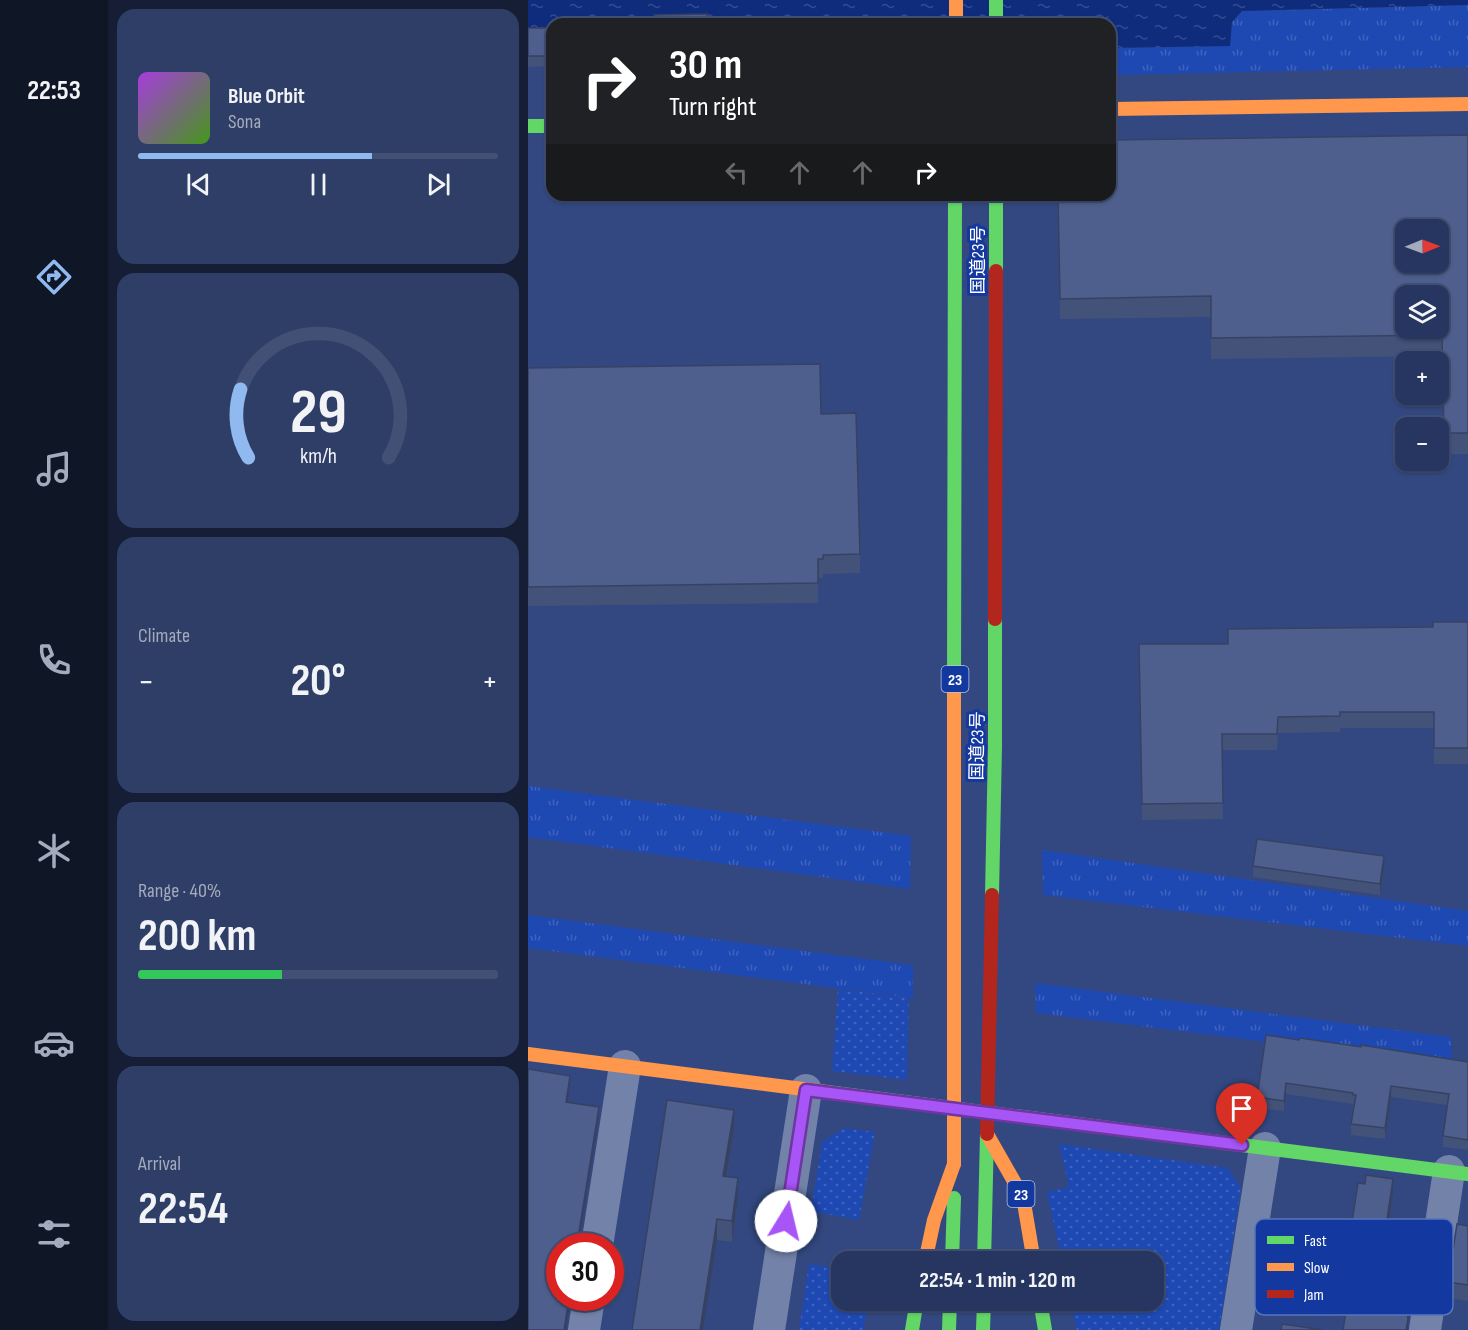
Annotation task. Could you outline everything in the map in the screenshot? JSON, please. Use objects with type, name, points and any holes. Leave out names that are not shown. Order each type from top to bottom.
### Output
[{"type":"main road","points":[[956,0],[956,18]]},
{"type":"main road","points":[[996,0],[996,18]]},
{"type":"main road","points":[[1116,109],[1468,104]]},
{"type":"main road","points":[[528,126],[546,126]]},
{"type":"main road","name":"国道23号","points":[[952,1251],[956,201]]},
{"type":"main road","name":"国道23号","points":[[984,1251],[995,746],[996,201]]},
{"type":"main road","points":[[528,1054],[1459,1172]]},
{"type":"main road","name":"23","points":[[987,1134],[1023,1197],[1032,1251]]},
{"type":"main road","name":"23","points":[[927,1251],[934,1220],[954,1164]]},
{"type":"main road","points":[[912,1330],[915,1311]]},
{"type":"main road","points":[[949,1330],[950,1311]]},
{"type":"main road","points":[[983,1330],[984,1311]]},
{"type":"main road","points":[[1042,1311],[1045,1330]]},
{"type":"street","points":[[599,1233],[625,1066]]},
{"type":"street","points":[[770,1330],[806,1090]]},
{"type":"street","points":[[1236,1330],[1264,1148]]},
{"type":"street","points":[[1449,1219],[1459,1172]]},
{"type":"street","points":[[584,1330],[587,1311]]},
{"type":"street","points":[[1425,1330],[1428,1315]]},
{"type":"green space","points":[[1468,5],[1468,67],[1116,75],[1116,48],[1229,46],[1232,22],[1242,11]]},
{"type":"green space","points":[[528,786],[911,836],[910,889],[528,837]]},
{"type":"green space","points":[[1042,850],[1468,911],[1468,946],[1043,895]]},
{"type":"green space","points":[[528,915],[913,965],[913,998],[528,948]]},
{"type":"green space","points":[[1035,983],[1451,1037],[1452,1065],[1036,1013]]},
{"type":"green space","points":[[838,989],[909,998],[907,1080],[832,1071]]},
{"type":"green space","points":[[844,1128],[875,1132],[859,1220],[811,1211],[822,1142]]},
{"type":"green space","points":[[1059,1144],[1228,1168],[1241,1188],[1219,1330],[1077,1330],[1072,1311],[1164,1311],[1164,1251],[1060,1251],[1047,1192],[1069,1187]]},
{"type":"green space","points":[[809,1264],[831,1267],[831,1311],[867,1311],[863,1330],[799,1330]]},
{"type":"water","points":[[528,0],[1468,0],[1468,5],[1242,11],[1232,22],[1230,46],[1116,48],[1116,18],[546,18],[546,29],[528,29]]},
{"type":"building","points":[[707,14],[707,18],[654,18],[654,15]]},
{"type":"building","points":[[528,28],[546,28],[546,56],[528,56]]},
{"type":"building","points":[[1468,135],[1468,433],[1449,433],[1449,417],[1444,417],[1443,405],[1449,405],[1449,351],[1442,351],[1442,339],[1449,339],[1449,285],[1395,285],[1395,336],[1211,338],[1211,296],[1060,299],[1058,201],[1116,201],[1116,140]]},
{"type":"building","points":[[820,364],[821,414],[856,413],[860,554],[823,555],[823,559],[818,559],[818,583],[528,587],[528,368]]},
{"type":"building","points":[[1433,622],[1468,622],[1468,748],[1434,748],[1434,712],[1340,712],[1340,716],[1278,717],[1277,734],[1222,734],[1223,803],[1142,804],[1139,644],[1228,644],[1228,629],[1433,627]]},
{"type":"building","points":[[1257,839],[1384,856],[1380,884],[1253,866]]},
{"type":"building","points":[[1266,1035],[1361,1047],[1361,1045],[1468,1062],[1468,1140],[1443,1136],[1449,1094],[1391,1086],[1385,1128],[1351,1124],[1356,1095],[1353,1093],[1286,1083],[1284,1101],[1257,1097]]},
{"type":"building","points":[[528,1069],[570,1076],[566,1102],[599,1107],[579,1233],[546,1233],[546,1311],[567,1311],[564,1330],[528,1330]]},
{"type":"building","points":[[667,1100],[734,1110],[723,1176],[738,1178],[732,1221],[717,1219],[700,1330],[632,1330]]},
{"type":"building","points":[[1366,1175],[1393,1179],[1387,1219],[1352,1219],[1358,1183],[1365,1184]]},
{"type":"building","points":[[1457,1224],[1468,1226],[1468,1285],[1453,1283],[1453,1250]]},
{"type":"building","points":[[1345,1315],[1407,1315],[1406,1330],[1343,1330]]},
{"type":"building","points":[[1282,1324],[1323,1330],[1281,1330]]},
{"type":"traffic: fast","points":[[996,0],[996,18]]},
{"type":"traffic: fast","points":[[528,126],[546,126]]},
{"type":"traffic: fast","points":[[954,686],[955,201]]},
{"type":"traffic: fast","points":[[996,201],[996,271]]},
{"type":"traffic: fast","points":[[992,895],[995,619]]},
{"type":"traffic: fast","points":[[827,1092],[1468,1174]]},
{"type":"traffic: fast","points":[[984,1251],[987,1134]]},
{"type":"traffic: fast","points":[[952,1251],[954,1198]]},
{"type":"traffic: fast","points":[[912,1330],[915,1311]]},
{"type":"traffic: fast","points":[[949,1330],[950,1311]]},
{"type":"traffic: fast","points":[[983,1330],[984,1311]]},
{"type":"traffic: fast","points":[[1042,1311],[1045,1330]]},
{"type":"traffic: slow","points":[[956,0],[956,18]]},
{"type":"traffic: slow","points":[[1116,109],[1468,104]]},
{"type":"traffic: slow","points":[[954,686],[954,1164]]},
{"type":"traffic: slow","points":[[528,1054],[827,1092]]},
{"type":"traffic: slow","points":[[987,1134],[1023,1197],[1032,1251]]},
{"type":"traffic: slow","points":[[927,1251],[934,1220],[954,1164]]},
{"type":"traffic: jam","points":[[995,619],[996,271]]},
{"type":"traffic: jam","points":[[987,1134],[992,895]]},
{"type":"route","points":[[786,1221],[806,1090],[1242,1145]]}]
